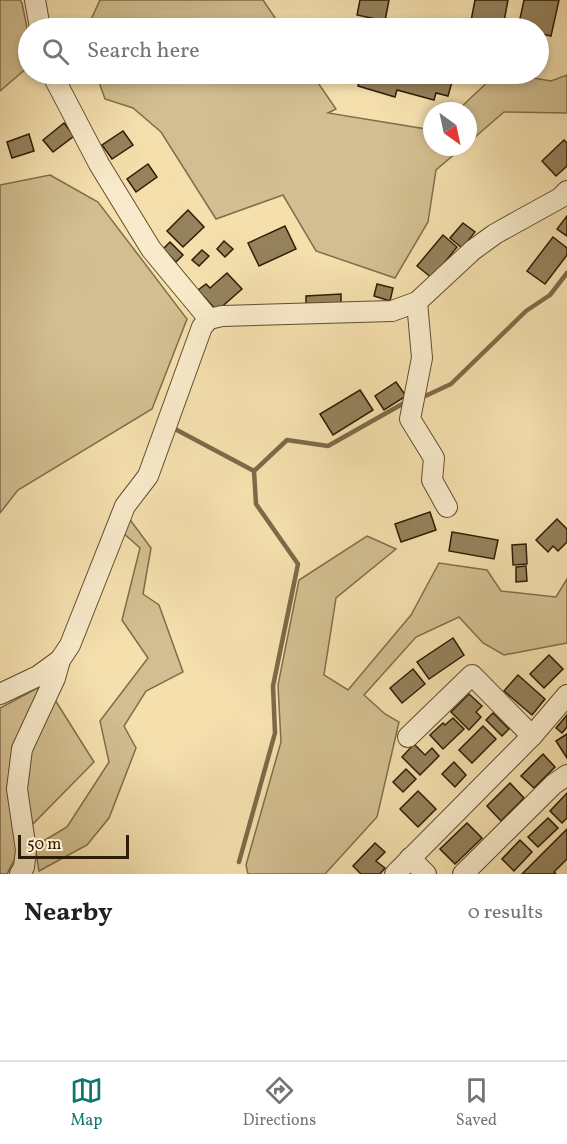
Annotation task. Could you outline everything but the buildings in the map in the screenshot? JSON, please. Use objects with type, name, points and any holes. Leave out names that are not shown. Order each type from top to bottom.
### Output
[{"type":"street","points":[[35,0],[38,18]]},
{"type":"street","points":[[57,84],[99,164],[151,249],[209,319]]},
{"type":"street","points":[[20,874],[24,867],[26,850],[18,789],[22,749],[55,678],[60,660],[70,645],[125,506],[148,476],[202,327],[209,319],[222,316],[392,311],[417,302],[488,239],[560,198],[567,191]]},
{"type":"street","points":[[417,302],[422,358],[410,419],[434,458],[432,480],[447,507]]},
{"type":"street","points":[[0,694],[38,676],[60,660]]},
{"type":"street","points":[[408,737],[472,675],[532,736]]},
{"type":"street","points":[[395,874],[532,736],[567,695]]},
{"type":"street","points":[[464,874],[554,784],[567,775]]},
{"type":"street","points":[[410,858],[426,874]]},
{"type":"shaded area","points":[[0,0],[20,0],[25,18],[18,18],[18,76],[0,91]]},
{"type":"shaded area","points":[[100,0],[263,0],[275,18],[92,18]]},
{"type":"shaded area","points":[[567,75],[567,113],[504,112],[477,135],[477,102],[466,102],[485,84],[549,84],[549,81]]},
{"type":"shaded area","points":[[100,84],[319,84],[336,109],[328,113],[423,129],[423,156],[452,156],[436,170],[428,222],[395,278],[316,251],[283,195],[216,219],[161,132],[133,108],[105,99]]},
{"type":"shaded area","points":[[50,175],[98,202],[187,319],[152,409],[18,490],[0,513],[0,185]]},
{"type":"shaded area","points":[[128,517],[151,548],[143,594],[159,605],[183,672],[146,691],[124,726],[136,748],[109,818],[87,845],[39,871],[35,846],[67,827],[109,762],[100,721],[148,658],[122,620],[140,548],[121,531]]},
{"type":"shaded area","points":[[367,536],[396,549],[336,598],[324,675],[348,690],[411,615],[439,563],[487,570],[501,591],[556,597],[567,579],[567,643],[504,655],[483,643],[459,617],[416,637],[364,695],[385,714],[399,722],[377,817],[325,874],[248,874],[246,865],[281,742],[278,685],[299,580]]},
{"type":"shaded area","points":[[45,684],[94,762],[32,825],[7,874],[0,874],[0,708]]},
{"type":"waterway","points":[[421,398],[451,384],[526,311],[550,295],[567,273]]},
{"type":"waterway","points":[[239,862],[275,733],[273,686],[298,564],[256,504],[254,471],[287,440],[328,446],[404,403]]},
{"type":"waterway","points":[[175,429],[254,471]]}]
